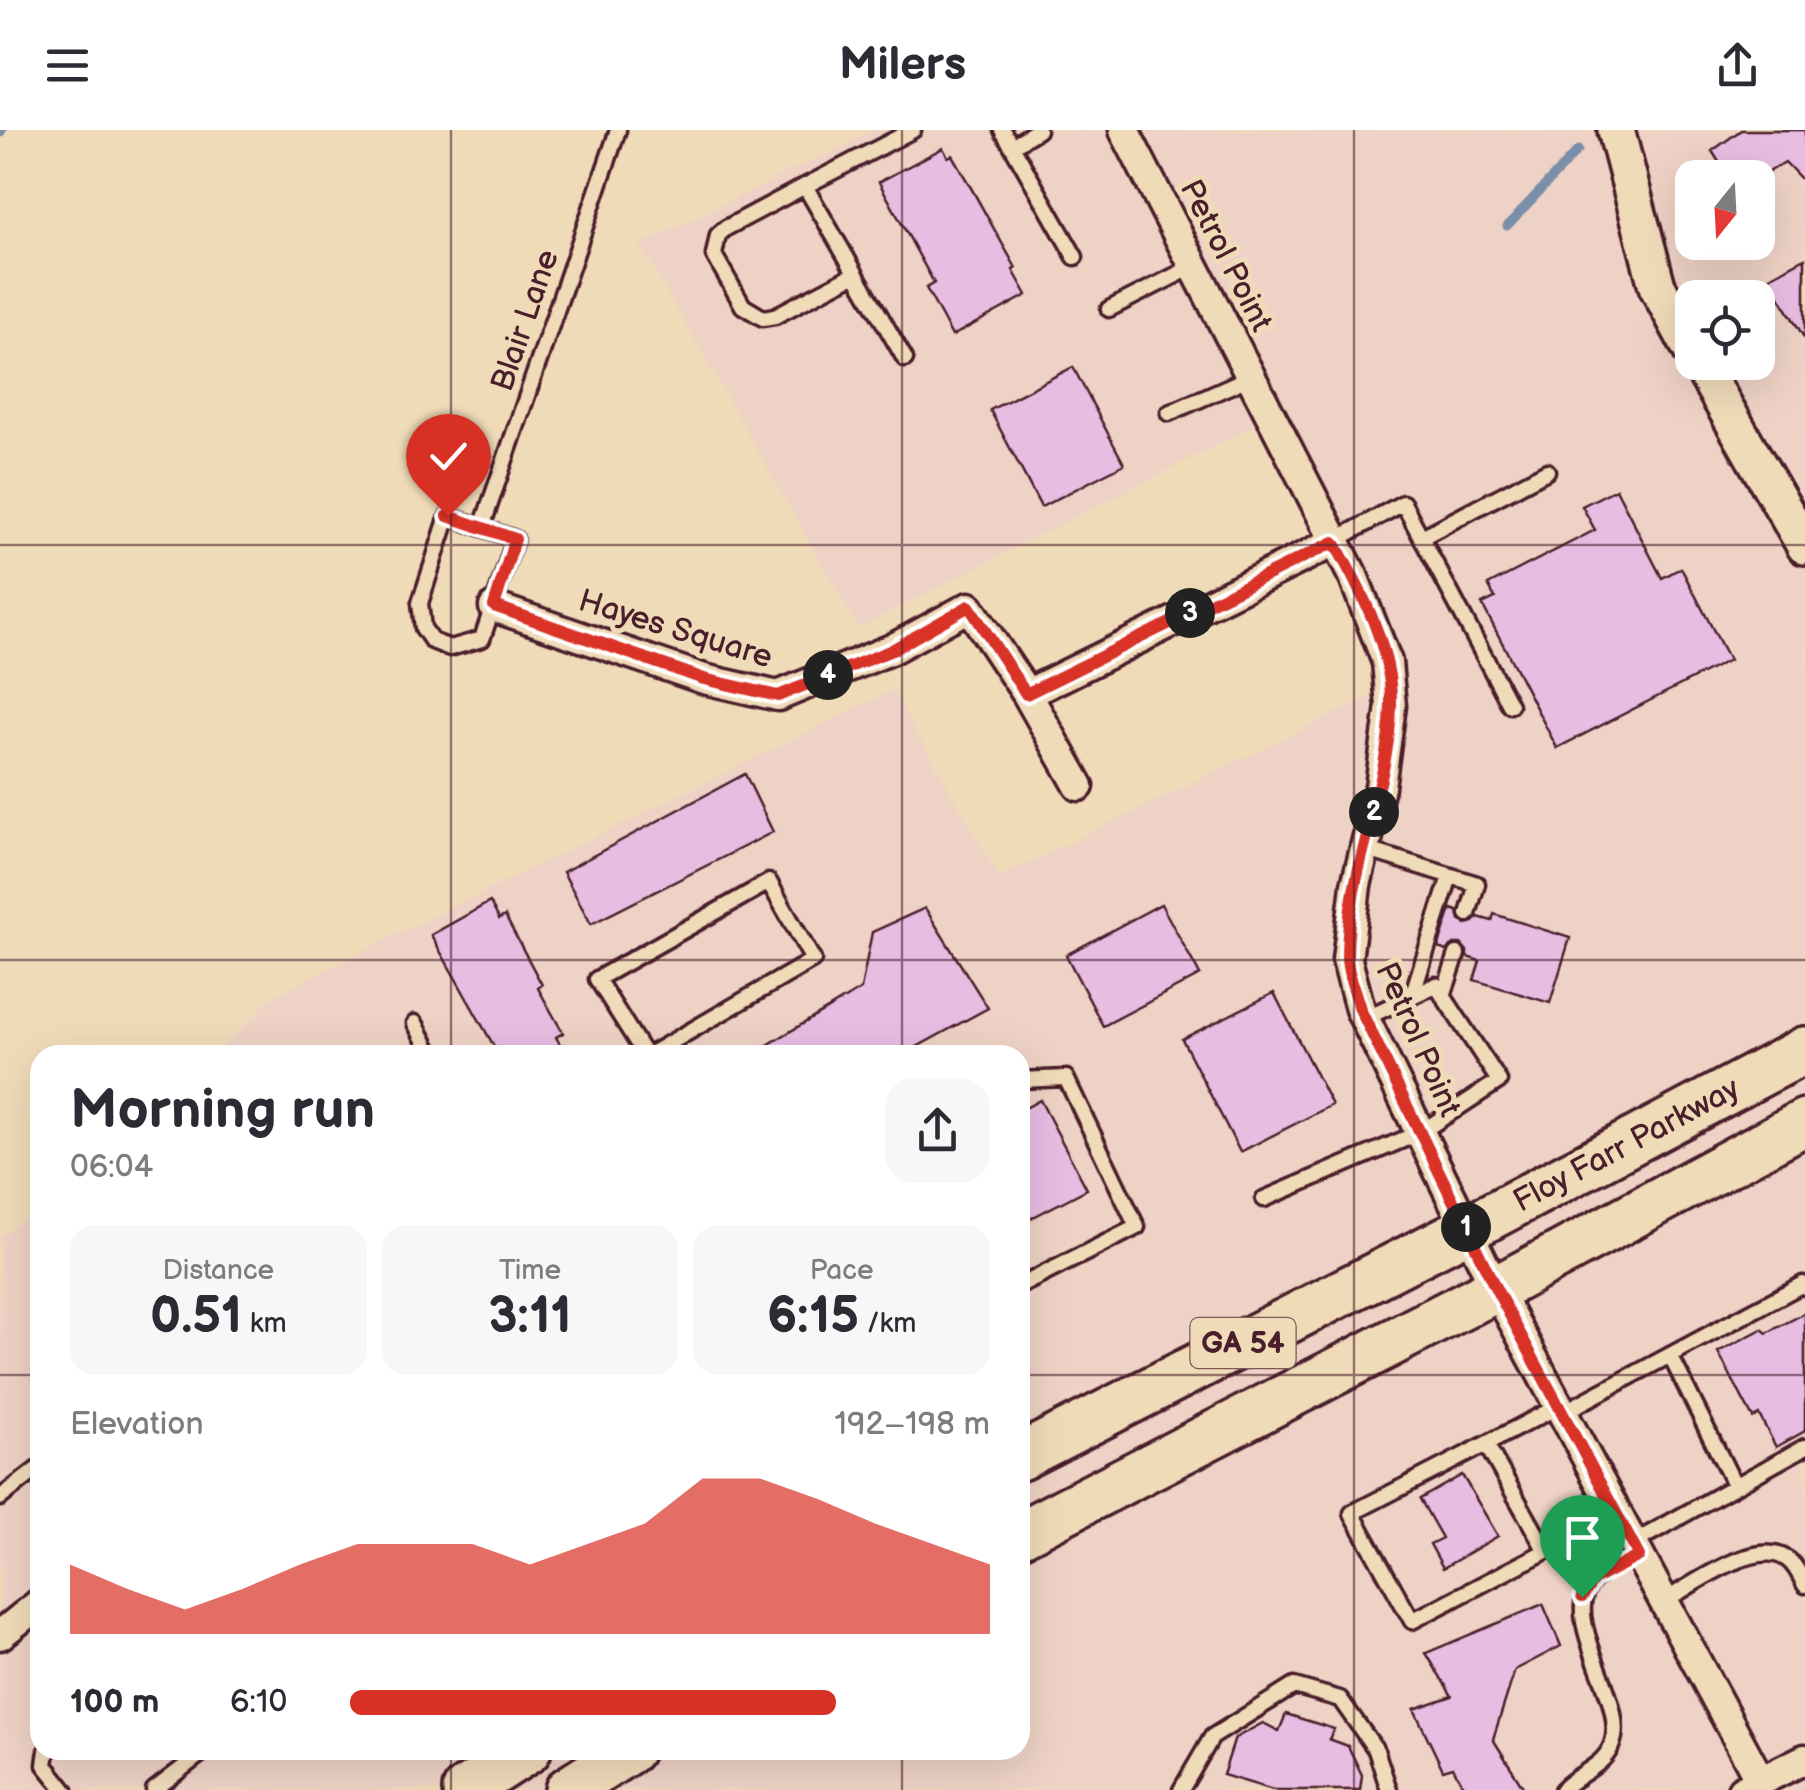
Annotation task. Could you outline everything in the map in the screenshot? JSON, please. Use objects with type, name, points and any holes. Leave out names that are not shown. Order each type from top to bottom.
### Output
[{"type":"main road","name":"Floy Farr Parkway","points":[[1030,1452],[1467,1229],[1805,1050]]},
{"type":"main road","name":"Floy Farr Parkway","points":[[1030,1529],[1496,1289],[1805,1122]]},
{"type":"main road","points":[[466,1790],[512,1760]]},
{"type":"main road","points":[[568,1790],[614,1760]]},
{"type":"street","name":"Petrol Point","points":[[1124,130],[1354,578],[1387,662],[1391,706],[1380,786],[1356,885],[1347,960],[1365,1018],[1496,1289],[1664,1601],[1751,1785]]},
{"type":"street","points":[[1616,130],[1656,286],[1675,320]]},
{"type":"street","points":[[1709,380],[1805,546]]},
{"type":"street","points":[[1026,694],[1334,542]]},
{"type":"street","name":"Hayes Square","points":[[494,606],[704,679],[778,696],[892,650],[969,606],[1079,786]]},
{"type":"street","points":[[0,1634],[30,1611]]},
{"type":"street","points":[[1751,1785],[1805,1759]]},
{"type":"lane","name":"Blair Lane","points":[[482,527],[618,130]]},
{"type":"lane","points":[[855,274],[776,316],[763,318],[743,306],[714,255],[718,236],[726,228],[913,130]]},
{"type":"lane","points":[[1002,130],[1075,257]]},
{"type":"lane","points":[[1012,146],[1038,130]]},
{"type":"lane","points":[[804,186],[905,359]]},
{"type":"lane","points":[[1109,308],[1194,266]]},
{"type":"lane","points":[[1169,413],[1250,377]]},
{"type":"lane","points":[[1422,537],[1548,471]]},
{"type":"lane","points":[[1334,542],[1403,503],[1510,705]]},
{"type":"lane","points":[[448,516],[515,539],[494,606],[482,639],[450,648],[432,641],[420,616],[420,603],[448,516]]},
{"type":"lane","points":[[1365,849],[1477,884],[1468,914]]},
{"type":"lane","points":[[1412,996],[1450,876]]},
{"type":"lane","points":[[640,1045],[598,979],[769,882],[814,960],[664,1045]]},
{"type":"lane","points":[[1443,996],[1457,954]]},
{"type":"lane","points":[[1264,1199],[1421,1132],[1499,1081],[1436,985],[1365,1018]]},
{"type":"lane","points":[[414,1023],[426,1045]]},
{"type":"lane","points":[[1030,1080],[1066,1078],[1137,1227],[1030,1281]]},
{"type":"lane","points":[[1617,1514],[1412,1620],[1352,1513],[1804,1285]]},
{"type":"lane","points":[[1670,1355],[1735,1486]]},
{"type":"lane","points":[[1486,1444],[1546,1551]]},
{"type":"lane","points":[[1562,1790],[1575,1776],[1601,1764],[1614,1739],[1614,1714],[1587,1634],[1582,1597],[1593,1580],[1735,1486],[1805,1447]]},
{"type":"lane","points":[[0,1498],[30,1475]]},
{"type":"lane","points":[[1664,1601],[1752,1554],[1787,1558],[1805,1585]]},
{"type":"lane","points":[[1181,1790],[1212,1737],[1294,1686],[1340,1699],[1376,1750],[1389,1790]]},
{"type":"lane","points":[[46,1760],[45,1766],[65,1790]]},
{"type":"lane","points":[[154,1790],[193,1760]]},
{"type":"shaded area","points":[[874,130],[1805,130],[1805,1790],[0,1790],[0,1236],[30,1216],[30,1760],[1030,1760],[1030,1045],[225,1045],[273,996],[892,690],[1000,877],[1403,680],[1260,423],[859,628],[640,245]]},
{"type":"building","points":[[1741,130],[1805,130],[1805,183],[1785,162],[1775,168],[1775,160],[1718,160],[1712,151]]},
{"type":"building","points":[[943,148],[948,157],[952,155],[970,186],[1027,295],[952,336],[926,288],[934,283],[879,182]]},
{"type":"building","points":[[1805,258],[1805,339],[1775,290],[1775,280],[1768,278]]},
{"type":"building","points":[[1073,367],[1124,464],[1041,507],[990,410]]},
{"type":"building","points":[[1616,489],[1662,578],[1681,568],[1729,660],[1557,748],[1482,604],[1495,598],[1488,585],[1595,530],[1582,506]]},
{"type":"building","points":[[745,774],[773,832],[591,924],[563,872]]},
{"type":"building","points":[[490,902],[499,919],[505,916],[542,985],[538,988],[563,1033],[556,1037],[560,1045],[493,1045],[431,935]]},
{"type":"building","points":[[1161,904],[1200,975],[1103,1026],[1066,955]]},
{"type":"building","points":[[925,908],[988,1008],[920,1045],[768,1045],[861,989],[872,932]]},
{"type":"building","points":[[1451,909],[1458,911],[1460,920],[1466,924],[1478,917],[1492,921],[1494,914],[1570,938],[1550,1003],[1474,980],[1480,961],[1467,957],[1461,944],[1454,944],[1447,951],[1438,948]]},
{"type":"building","points":[[1274,993],[1332,1105],[1240,1152],[1182,1039]]},
{"type":"building","points":[[1040,1100],[1087,1189],[1030,1219],[1030,1106]]},
{"type":"building","points":[[1805,1313],[1805,1431],[1776,1447],[1759,1415],[1753,1418],[1718,1352]]},
{"type":"building","points":[[1462,1475],[1498,1536],[1443,1568],[1430,1544],[1442,1538],[1420,1499]]},
{"type":"building","points":[[1543,1604],[1561,1646],[1515,1670],[1493,1739],[1525,1790],[1465,1790],[1453,1767],[1443,1770],[1414,1709],[1452,1696],[1426,1653]]},
{"type":"building","points":[[1286,1714],[1334,1729],[1329,1739],[1348,1746],[1362,1775],[1360,1790],[1273,1790],[1223,1775],[1235,1738],[1263,1723],[1279,1731]]},
{"type":"waterway","points":[[1507,226],[1578,150]]},
{"type":"route","points":[[448,516],[515,539],[494,606],[704,679],[778,696],[892,650],[969,606],[1026,694],[1334,542],[1354,578],[1387,662],[1391,706],[1380,786],[1356,885],[1347,960],[1360,1009],[1496,1289],[1639,1556],[1593,1580],[1582,1597]]}]
